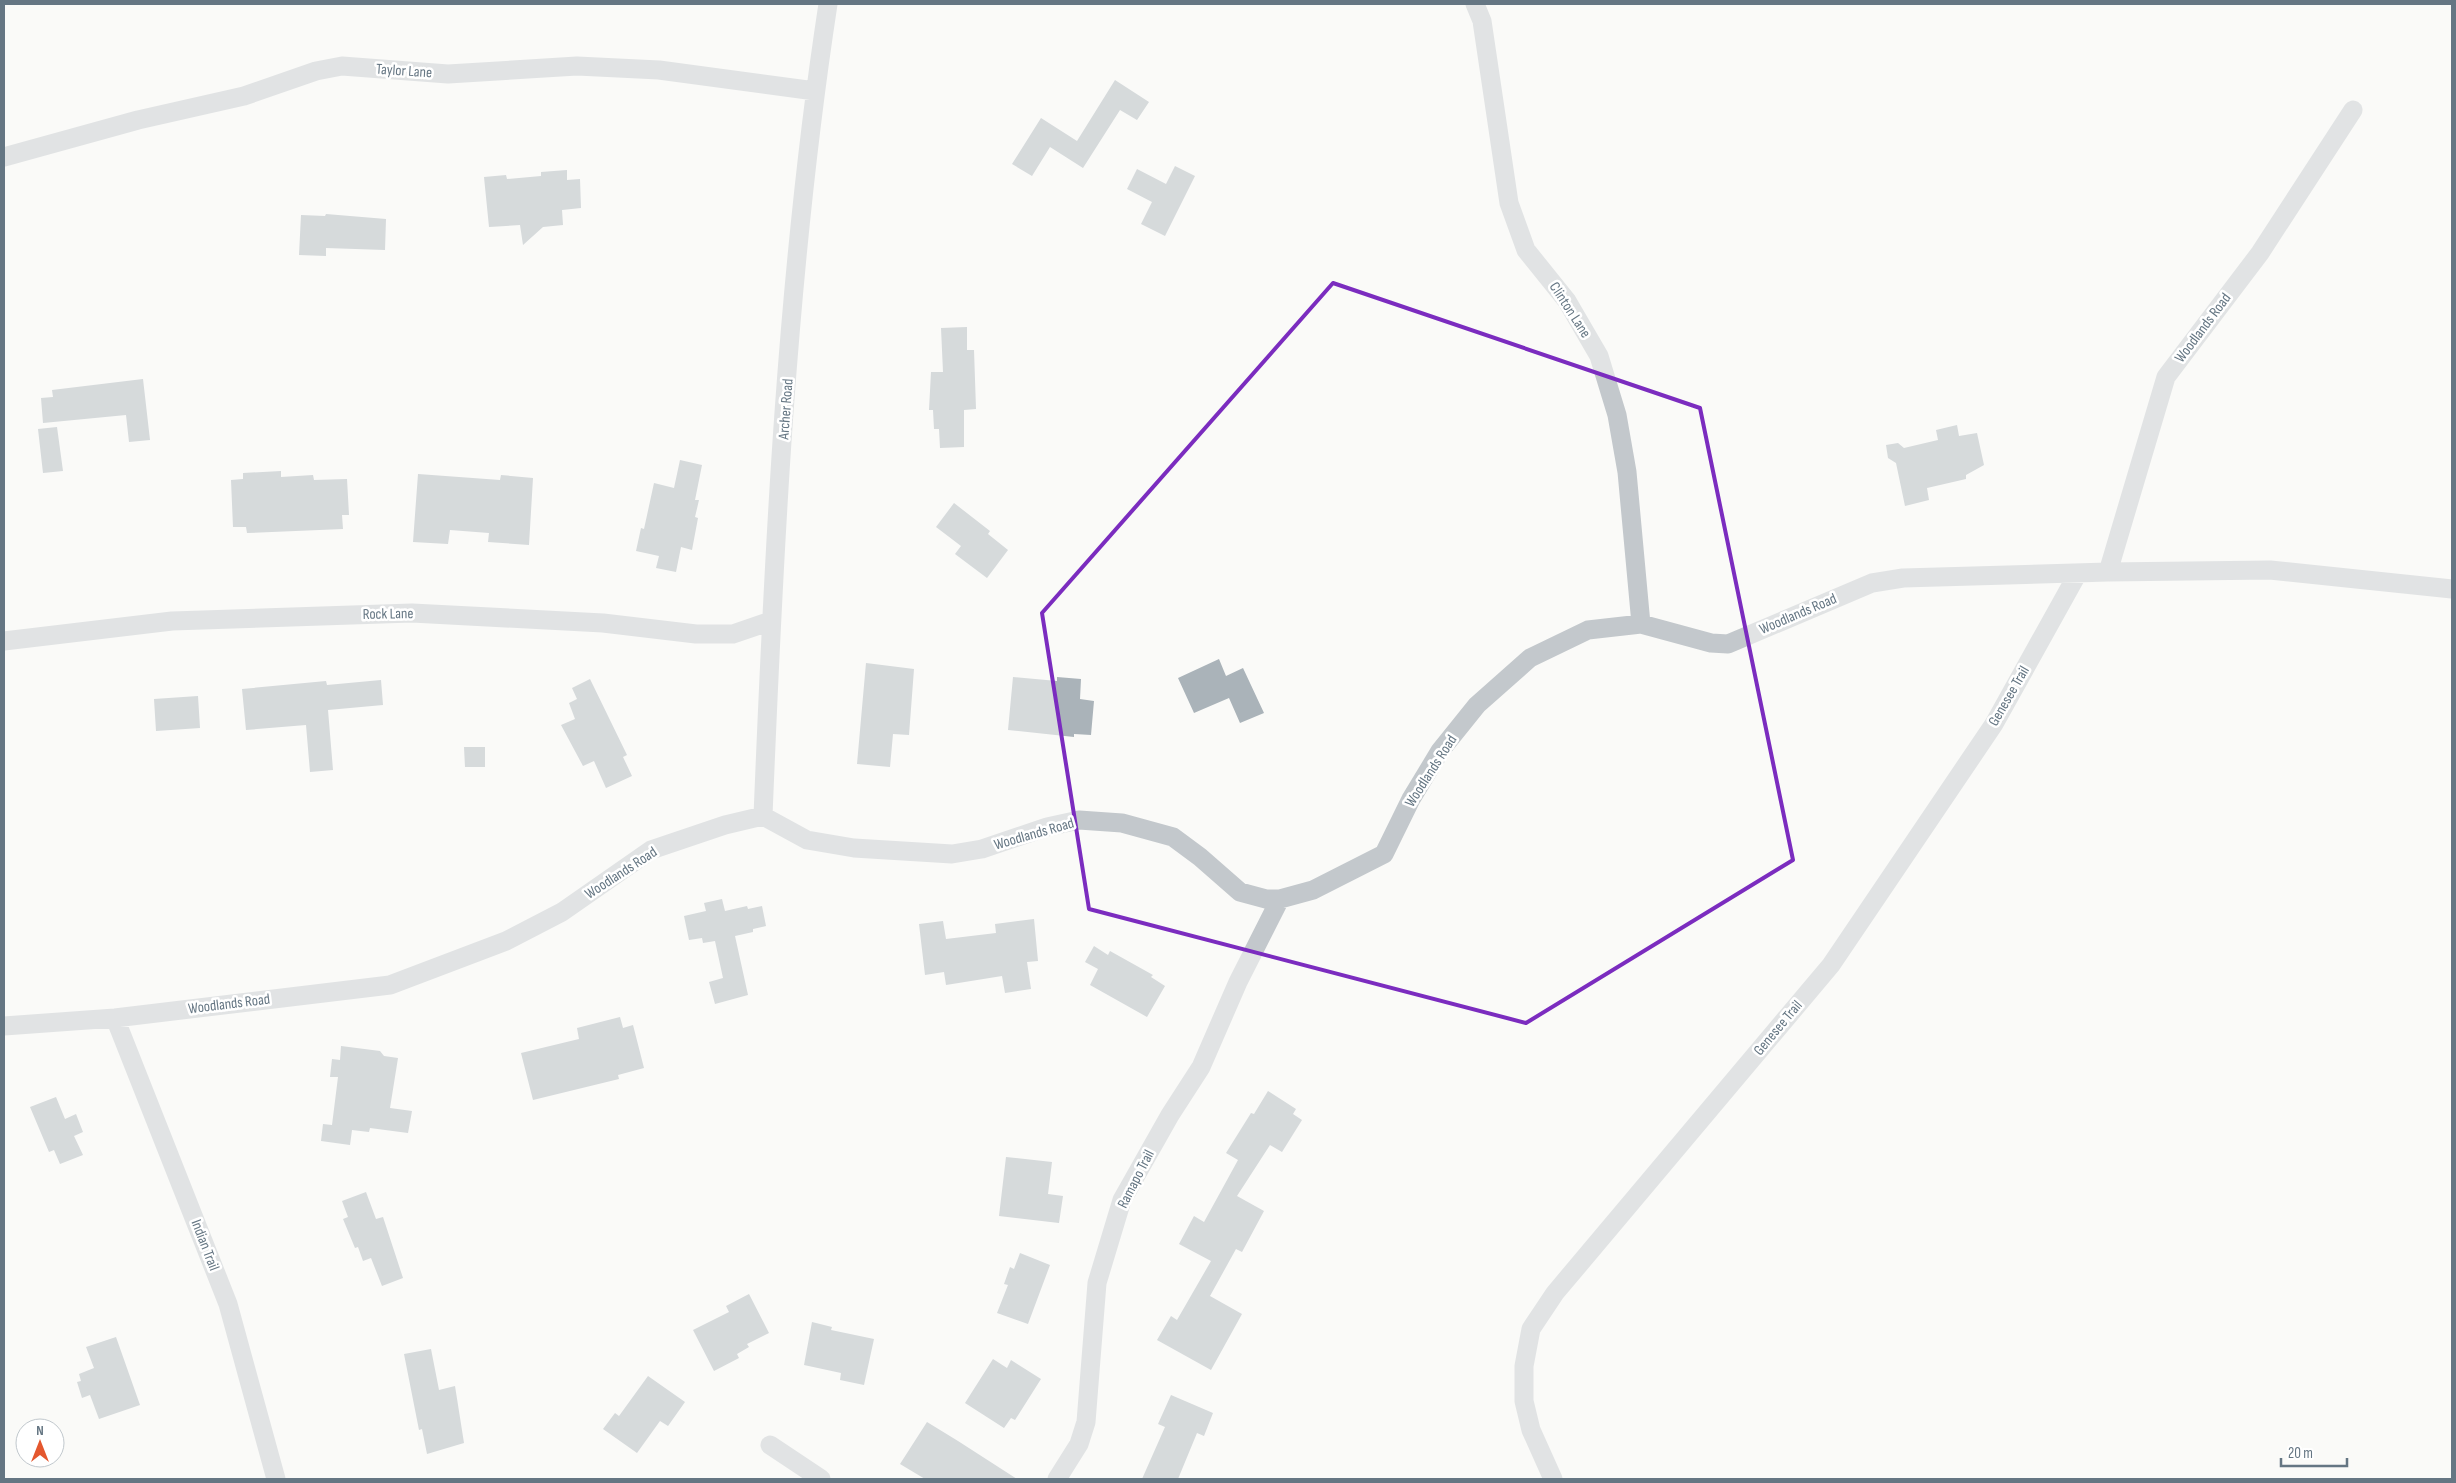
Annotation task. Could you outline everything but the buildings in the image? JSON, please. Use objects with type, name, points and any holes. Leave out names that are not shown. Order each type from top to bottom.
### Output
[{"type":"street","name":"Archer Road","points":[[763,816],[771,621],[800,220],[815,92],[828,4]]},
{"type":"street","name":"Clinton Lane","points":[[1475,4],[1482,21],[1508,203],[1526,250],[1567,301],[1599,356],[1617,415],[1627,472],[1641,624]]},
{"type":"street","name":"Taylor Lane","points":[[4,157],[138,120],[244,96],[316,71],[342,66],[448,74],[577,66],[659,70],[815,92]]},
{"type":"street","name":"Woodlands Road","points":[[2108,572],[2166,377],[2260,253],[2353,110]]},
{"type":"street","name":"Woodlands Road","points":[[4,1026],[115,1018],[390,984],[514,937],[562,912],[651,850],[725,825],[763,816],[807,840],[854,848],[952,854],[982,849],[1047,827],[1079,820],[1122,822],[1173,837],[1200,857],[1240,892],[1266,899],[1280,899],[1313,890],[1384,854],[1411,799],[1440,751],[1478,705],[1530,658],[1588,630],[1641,624],[1711,643],[1728,644],[1872,583],[1902,578],[2108,572],[2270,570],[2452,589]]},
{"type":"street","name":"Genesee Trail","points":[[1553,1479],[1531,1430],[1524,1401],[1524,1366],[1531,1329],[1555,1293],[1831,965],[1994,724],[2078,573]]},
{"type":"street","name":"Rock Lane","points":[[4,641],[172,621],[412,613],[604,623],[696,634],[734,634],[771,621]]},
{"type":"street","name":"Ramapo Trail","points":[[1057,1479],[1079,1444],[1086,1422],[1097,1283],[1122,1200],[1170,1115],[1201,1067],[1238,982],[1280,899]]},
{"type":"street","name":"Indian Trail","points":[[115,1018],[228,1304],[276,1479]]},
{"type":"street","points":[[770,1445],[821,1479]]},
{"type":"highlighted area","points":[[1333,283],[1700,408],[1793,860],[1526,1023],[1089,909],[1042,613]]}]
